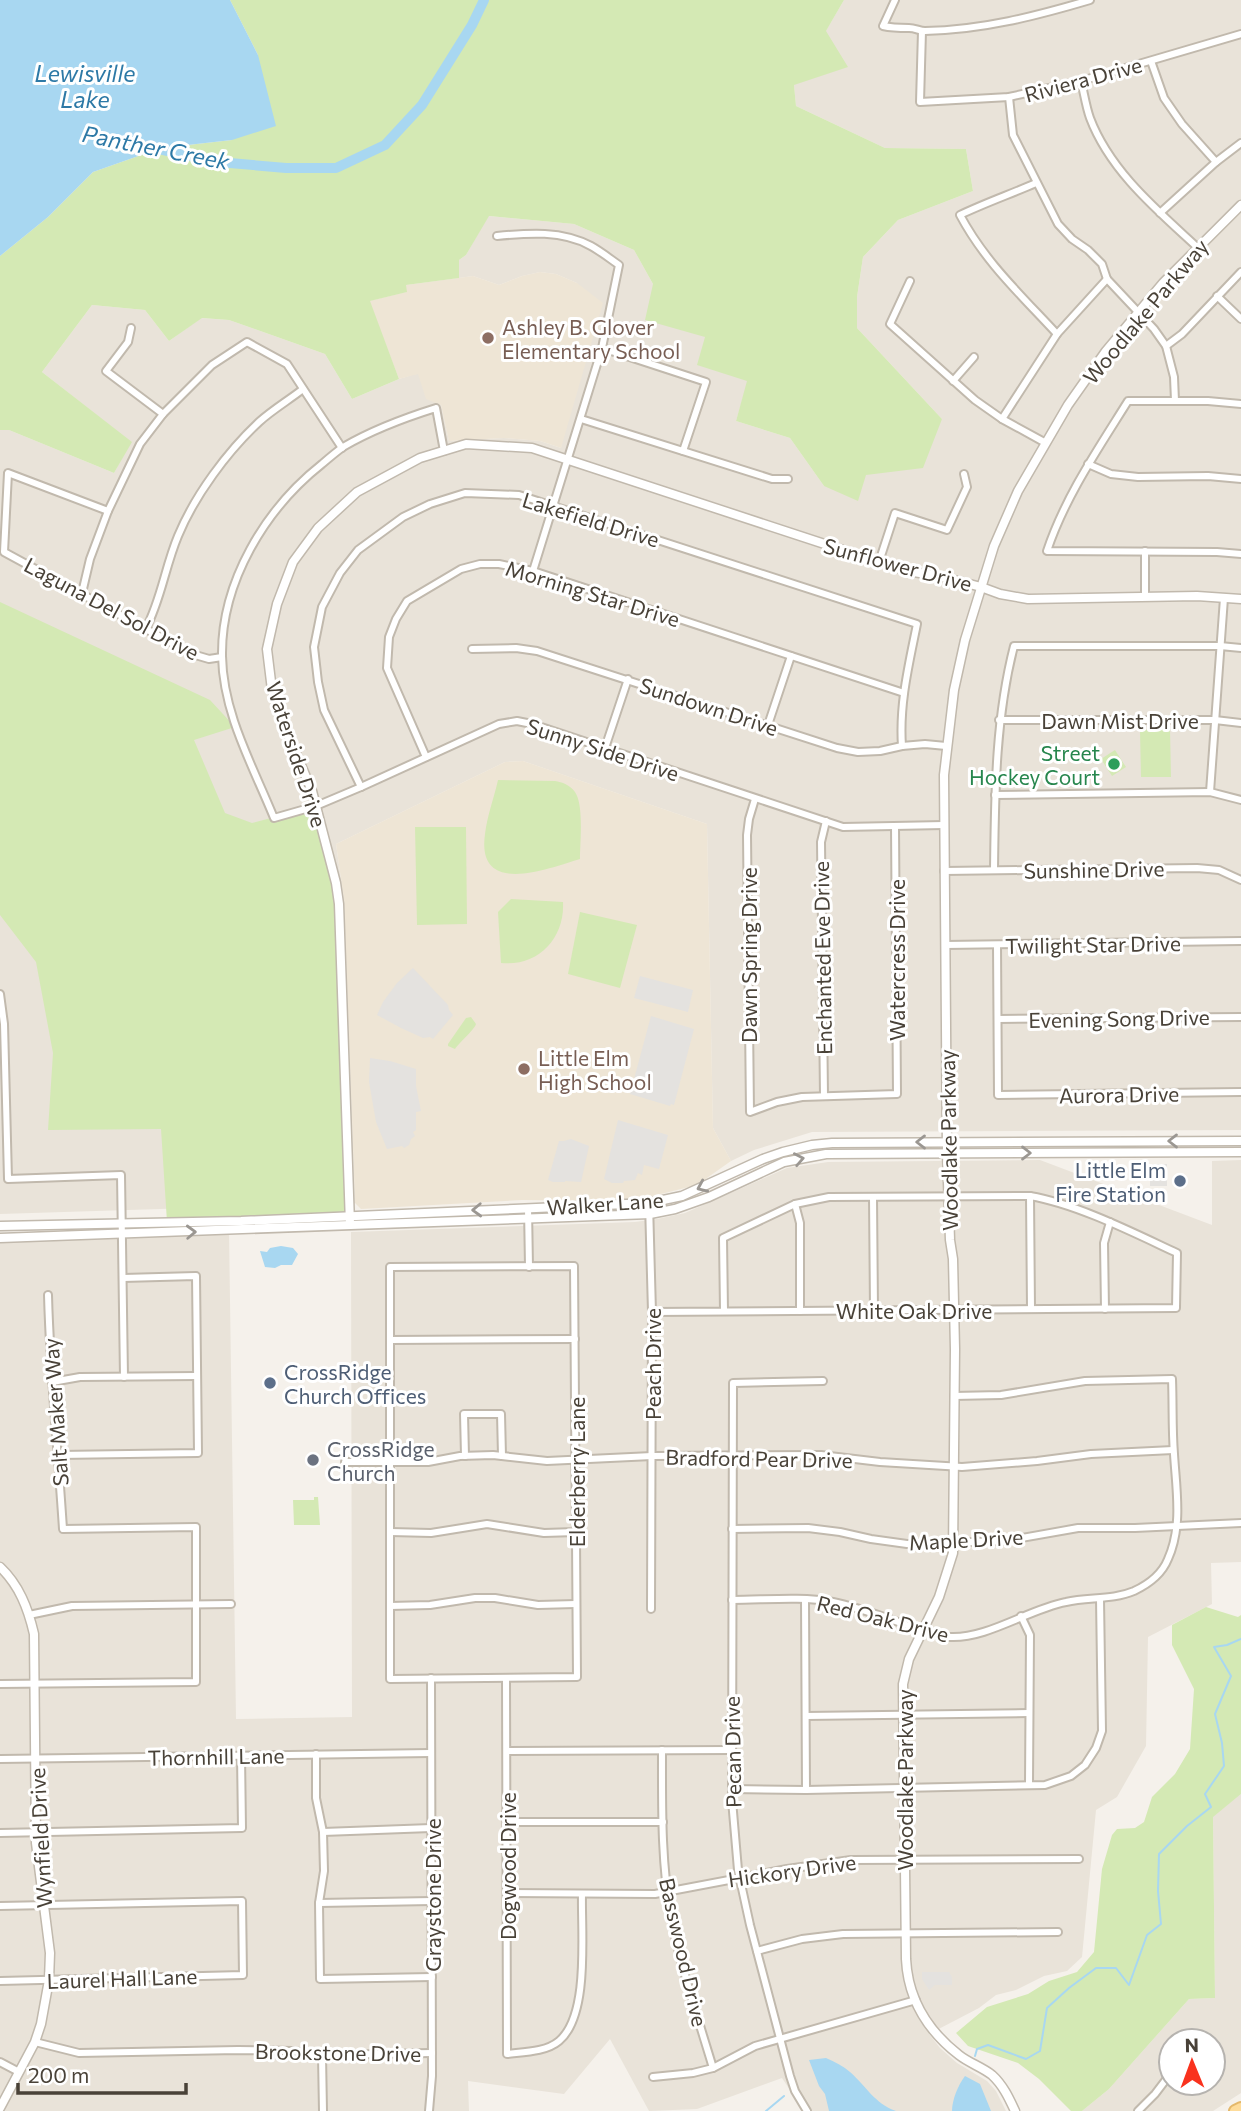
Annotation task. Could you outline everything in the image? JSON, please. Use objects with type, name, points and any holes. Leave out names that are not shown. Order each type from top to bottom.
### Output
[{"type":"main road","points":[[1235,2111],[1241,2108]]},
{"type":"street","points":[[895,0],[883,26],[922,31],[974,27],[1034,16],[1090,0]]},
{"type":"street","name":"Riviera Drive","points":[[922,31],[920,102],[1009,97],[1081,81],[1241,34]]},
{"type":"street","points":[[1151,61],[1164,98],[1182,124],[1216,162]]},
{"type":"street","points":[[1081,81],[1090,118],[1111,157],[1129,181],[1197,247]]},
{"type":"street","points":[[1009,97],[1013,135],[1058,224],[1101,264],[1107,279],[1154,329],[1166,346],[1174,377],[1175,401]]},
{"type":"street","points":[[1160,213],[1241,143]]},
{"type":"street","points":[[1036,183],[960,215],[974,242],[995,268],[1057,334]]},
{"type":"street","name":"Woodlake Parkway","points":[[1015,2111],[1004,2089],[991,2074],[959,2055],[929,2026],[916,2000],[906,1970],[902,1715],[905,1670],[939,1597],[953,1553],[955,1310],[947,1153],[944,871],[946,746],[959,665],[994,546],[1044,442],[1084,380],[1138,313],[1197,247],[1241,205]]},
{"type":"street","points":[[497,236],[528,233],[564,236],[590,245],[619,265],[602,348],[533,571]]},
{"type":"street","points":[[1166,346],[1182,334],[1241,272]]},
{"type":"street","points":[[1002,419],[1057,334],[1107,279]]},
{"type":"street","points":[[910,281],[890,324],[975,400],[1002,419],[1044,442]]},
{"type":"street","points":[[1217,296],[1241,319]]},
{"type":"street","points":[[131,328],[128,342],[106,371],[163,414]]},
{"type":"street","points":[[82,593],[90,559],[108,511],[140,444],[163,414],[212,365],[247,342],[287,364],[342,448]]},
{"type":"street","points":[[602,348],[706,382],[683,451]]},
{"type":"street","points":[[953,381],[974,357]]},
{"type":"street","points":[[146,628],[155,610],[178,535],[199,494],[260,421],[303,389]]},
{"type":"street","points":[[1241,404],[1208,401],[1128,401],[1088,464],[1054,530],[1047,551],[1241,554]]},
{"type":"street","points":[[222,657],[227,606],[246,557],[273,512],[304,478],[342,448],[398,420],[436,408],[444,451]]},
{"type":"street","points":[[581,419],[772,480],[788,479]]},
{"type":"street","name":"Waterside Drive","points":[[351,1220],[337,883],[312,791],[280,716],[272,690],[267,649],[277,604],[293,562],[318,528],[357,492],[420,458],[466,444],[532,448],[566,459]]},
{"type":"street","name":"Sunflower Drive","points":[[566,459],[907,571],[981,587],[1000,594],[1028,599],[1241,599]]},
{"type":"street","points":[[1088,464],[1111,474],[1138,477],[1241,478]]},
{"type":"street","name":"Laguna Del Sol Drive","points":[[108,511],[8,473],[4,552],[191,654],[209,659],[222,657]]},
{"type":"street","points":[[879,562],[895,513],[947,530],[967,487],[964,474]]},
{"type":"street","name":"Lakefield Drive","points":[[361,787],[324,710],[314,647],[322,607],[340,573],[358,550],[404,517],[430,504],[465,493],[519,495],[918,624],[904,693]]},
{"type":"street","points":[[1145,551],[1145,597]]},
{"type":"street","name":"Morning Star Drive","points":[[426,757],[387,668],[389,637],[407,601],[461,569],[480,564],[499,564],[533,571],[904,693]]},
{"type":"street","points":[[1210,792],[1224,598]]},
{"type":"street","points":[[994,870],[999,720],[1014,646],[1241,648]]},
{"type":"street","name":"Sundown Drive","points":[[472,649],[516,648],[537,651],[837,748],[858,752],[925,744],[946,746]]},
{"type":"street","points":[[768,725],[791,656]]},
{"type":"street","name":"Sunny Side Drive","points":[[222,657],[238,736],[274,818],[316,806],[499,724],[517,722],[532,724],[844,827],[944,825]]},
{"type":"street","points":[[605,748],[628,679]]},
{"type":"street","points":[[902,746],[900,725],[904,693]]},
{"type":"street","name":"Dawn Mist Drive","points":[[999,720],[1215,720],[1241,723]]},
{"type":"street","points":[[995,795],[1210,792],[1241,800]]},
{"type":"street","name":"Dawn Spring Drive","points":[[755,799],[747,835],[750,1112],[776,1102],[824,1096]]},
{"type":"street","name":"Enchanted Eve Drive","points":[[824,1096],[821,842],[826,821]]},
{"type":"street","name":"Watercress Drive","points":[[824,1096],[897,1094],[895,826]]},
{"type":"street","name":"Sunshine Drive","points":[[944,871],[1197,867],[1219,870],[1241,880]]},
{"type":"street","name":"Twilight Star Drive","points":[[945,945],[1241,941]]},
{"type":"street","points":[[997,945],[998,1019]]},
{"type":"street","points":[[0,994],[8,1179],[121,1175],[124,1377]]},
{"type":"street","name":"Evening Song Drive","points":[[998,1019],[1241,1017]]},
{"type":"street","name":"Aurora Drive","points":[[998,1019],[998,1095],[1241,1092]]},
{"type":"street","name":"Walker Lane","points":[[2,1227],[241,1225],[649,1203],[682,1196],[763,1159],[794,1149],[832,1143],[1241,1141]]},
{"type":"street","name":"Walker Lane","points":[[351,1220],[528,1219],[650,1214],[675,1209],[709,1197],[762,1171],[795,1160],[827,1154],[1241,1152]]},
{"type":"street","points":[[1030,1196],[1031,1309]]},
{"type":"street","points":[[724,1311],[723,1238],[794,1205],[830,1197],[1030,1196],[1044,1198],[1110,1222],[1104,1243],[1105,1308]]},
{"type":"street","points":[[873,1197],[874,1310]]},
{"type":"street","name":"Peach Drive","points":[[649,1203],[652,1312],[651,1609]]},
{"type":"street","points":[[794,1205],[800,1223],[800,1311]]},
{"type":"street","points":[[506,1678],[390,1679],[390,1267],[529,1266],[528,1208]]},
{"type":"street","name":"Walker Lane","points":[[0,1238],[70,1236],[167,1222],[241,1225]]},
{"type":"street","name":"White Oak Drive","points":[[652,1312],[1176,1308],[1177,1253],[1110,1222]]},
{"type":"street","name":"Elderberry Lane","points":[[506,1678],[577,1677],[574,1266],[529,1266]]},
{"type":"street","points":[[59,1455],[198,1453],[196,1276],[123,1278]]},
{"type":"street","name":"Salt Maker Way","points":[[48,1295],[63,1529],[195,1527],[196,1604]]},
{"type":"street","points":[[390,1340],[575,1339]]},
{"type":"street","points":[[52,1382],[80,1377],[197,1376]]},
{"type":"street","name":"Red Oak Drive","points":[[732,1600],[834,1602],[948,1637],[969,1636],[1062,1602],[1100,1599],[1128,1593],[1145,1585],[1163,1570],[1170,1556],[1177,1526],[1172,1380],[1085,1381],[1000,1395],[954,1396]]},
{"type":"street","name":"Pecan Drive","points":[[807,2111],[795,2091],[779,2039],[740,1879],[732,1800],[733,1383],[823,1381]]},
{"type":"street","points":[[465,1456],[464,1414],[501,1414],[502,1457]]},
{"type":"street","name":"Bradford Pear Drive","points":[[345,1462],[428,1462],[493,1455],[530,1461],[821,1455],[880,1462],[954,1466],[1173,1450]]},
{"type":"street","name":"Maple Drive","points":[[733,1529],[808,1528],[907,1544],[1005,1541],[1078,1528],[1241,1523]]},
{"type":"street","points":[[390,1532],[431,1533],[487,1524],[544,1533],[576,1532]]},
{"type":"street","name":"Wynfield Drive","points":[[0,1567],[20,1592],[30,1615],[34,1634],[38,1868],[50,1952],[49,1980],[41,2024],[35,2042],[0,2108]]},
{"type":"street","points":[[390,1606],[430,1605],[475,1598],[495,1598],[538,1605],[576,1604]]},
{"type":"street","points":[[732,1789],[1045,1785],[1071,1776],[1091,1758],[1102,1731],[1100,1599]]},
{"type":"street","points":[[805,1600],[806,1790]]},
{"type":"street","points":[[0,1684],[197,1682],[196,1604]]},
{"type":"street","points":[[30,1615],[72,1606],[231,1605]]},
{"type":"street","points":[[1021,1616],[1030,1634],[1029,1784]]},
{"type":"street","name":"Graystone Drive","points":[[429,2111],[432,2053],[431,1678]]},
{"type":"street","name":"Dogwood Drive","points":[[506,1678],[507,2054],[537,2051],[559,2041],[573,2022],[580,1998],[582,1894]]},
{"type":"street","points":[[806,1716],[1029,1713]]},
{"type":"street","name":"Basswood Drive","points":[[662,1750],[663,1860],[671,1917],[713,2068]]},
{"type":"street","points":[[508,1751],[732,1750]]},
{"type":"street","name":"Thornhill Lane","points":[[0,1759],[431,1753]]},
{"type":"street","points":[[316,1754],[316,1798],[323,1832],[324,1871],[318,1903],[320,1979],[432,1977]]},
{"type":"street","points":[[0,1833],[242,1828],[241,1755]]},
{"type":"street","points":[[507,1822],[663,1822]]},
{"type":"street","points":[[323,1832],[432,1828]]},
{"type":"street","name":"Hickory Drive","points":[[507,1893],[668,1892],[826,1862],[1079,1859]]},
{"type":"street","name":"Laurel Hall Lane","points":[[0,1981],[243,1975],[242,1901],[43,1905]]},
{"type":"street","points":[[318,1903],[432,1901]]},
{"type":"street","points":[[0,1906],[43,1905]]},
{"type":"street","points":[[757,1951],[780,1943],[820,1936],[906,1932],[1058,1932]]},
{"type":"street","points":[[653,2077],[713,2068],[755,2046],[916,2000]]},
{"type":"street","name":"Brookstone Drive","points":[[35,2042],[79,2053],[432,2053]]},
{"type":"street","points":[[322,2055],[323,2111]]},
{"type":"street","points":[[0,2062],[19,2072]]},
{"type":"street","points":[[1138,2111],[1157,2091]]},
{"type":"shaded area","points":[[844,0],[1241,0],[1241,1130],[812,1132],[754,1150],[731,1161],[713,1128],[707,824],[523,761],[505,762],[336,844],[344,900],[355,1203],[0,1214],[0,430],[9,430],[114,473],[131,442],[42,372],[92,305],[145,310],[169,341],[201,318],[229,320],[325,354],[352,399],[418,373],[441,405],[449,441],[504,438],[540,441],[561,448],[577,283],[556,274],[540,272],[499,285],[473,276],[459,278],[459,260],[466,255],[488,216],[574,224],[634,250],[653,284],[748,381],[736,421],[790,438],[824,486],[866,475],[942,419],[857,328],[857,297],[863,257],[898,220],[973,191],[966,149],[885,148],[796,106],[794,85]]},
{"type":"shaded area","name":"Ashley B. Glover Elementary School","points":[[540,272],[556,274],[577,283],[603,303],[561,448],[540,441],[504,438],[449,441],[441,405],[426,399],[418,374],[399,379],[369,301],[406,292],[406,285],[473,276],[499,285]]},
{"type":"shaded area","points":[[523,761],[707,824],[713,1128],[731,1161],[697,1185],[641,1199],[522,1200],[361,1209],[355,1203],[344,900],[336,844],[505,762]]},
{"type":"shaded area","points":[[413,968],[448,1005],[453,1015],[433,1039],[423,1038],[377,1015],[397,983]]},
{"type":"shaded area","points":[[640,976],[693,990],[688,1012],[634,998]]},
{"type":"shaded area","points":[[651,1016],[694,1029],[674,1105],[670,1106],[630,1094]]},
{"type":"shaded area","points":[[370,1058],[416,1069],[421,1111],[416,1112],[416,1130],[413,1132],[415,1136],[404,1148],[402,1146],[387,1149],[376,1122],[369,1082]]},
{"type":"shaded area","points":[[618,1120],[668,1135],[659,1169],[644,1165],[642,1175],[638,1173],[635,1180],[623,1183],[612,1183],[604,1179]]},
{"type":"shaded area","points":[[571,1139],[589,1146],[581,1182],[548,1180],[559,1141]]},
{"type":"shaded area","points":[[1040,1160],[1212,1225],[1212,1161],[1241,1160],[1241,1562],[1211,1563],[1212,1604],[1148,1637],[1146,1746],[1117,1797],[1096,1810],[1082,1957],[1067,1971],[1044,1976],[1016,1990],[996,1995],[979,2008],[929,2034],[957,2063],[987,2081],[996,2091],[1006,2111],[804,2111],[782,2078],[697,2109],[649,2111],[610,2039],[564,2094],[468,2081],[469,2111],[5,2111],[6,2106],[0,2106],[0,1238],[229,1231],[236,1719],[352,1717],[351,1232],[657,1219],[685,1213],[787,1168],[828,1162]]},
{"type":"shaded area","points":[[1150,1164],[1167,1164],[1167,1186],[1150,1186]]},
{"type":"shaded area","points":[[1241,1794],[1241,2093],[1213,2111],[1082,2111],[1109,2089],[1157,2035],[1157,2097],[1227,2097],[1227,2027],[1164,2027],[1189,1999],[1215,1998],[1213,1816]]},
{"type":"shaded area","points":[[922,1972],[949,1972],[952,1985],[935,1985],[929,1990],[922,1979]]},
{"type":"green space","points":[[230,0],[844,0],[826,31],[848,67],[794,85],[796,106],[885,148],[966,149],[973,191],[898,220],[863,257],[857,297],[857,328],[942,419],[923,468],[866,475],[858,501],[824,486],[790,438],[736,421],[747,381],[697,365],[705,337],[645,320],[653,284],[634,250],[574,224],[489,216],[466,255],[459,260],[459,278],[406,285],[407,292],[370,301],[399,379],[352,399],[325,354],[229,320],[202,318],[169,341],[145,310],[92,305],[42,372],[132,442],[114,473],[9,430],[0,430],[0,256],[48,217],[93,172],[161,148],[232,140],[258,55]]},
{"type":"green space","points":[[0,602],[210,700],[235,727],[194,740],[225,813],[252,823],[316,806],[338,893],[350,1216],[167,1222],[161,1129],[48,1130],[53,1053],[36,962],[0,915]]},
{"type":"green space","points":[[1170,729],[1171,777],[1141,777],[1140,730]]},
{"type":"green space","name":"Street Hockey Court","points":[[1115,750],[1126,767],[1112,776],[1101,759]]},
{"type":"green space","points":[[498,780],[555,781],[566,784],[573,790],[578,798],[581,814],[580,859],[517,874],[502,872],[491,866],[485,854],[485,834]]},
{"type":"green space","points":[[415,827],[466,827],[467,924],[417,925]]},
{"type":"green space","points":[[511,899],[563,902],[562,915],[554,938],[547,948],[527,960],[501,963],[498,912]]},
{"type":"green space","points":[[580,912],[637,925],[620,988],[568,974]]},
{"type":"green space","points":[[471,1017],[476,1024],[473,1029],[455,1049],[448,1046],[466,1018]]},
{"type":"green space","points":[[314,1497],[318,1497],[320,1525],[294,1525],[293,1500],[314,1500]]},
{"type":"green space","points":[[1206,1607],[1238,1617],[1241,1615],[1241,1794],[1213,1817],[1215,1998],[1189,1999],[1164,2027],[1157,2027],[1157,2035],[1109,2089],[1082,2111],[1071,2111],[1039,2079],[1018,2063],[968,2046],[956,2033],[987,2007],[1028,1994],[1049,1981],[1077,1972],[1094,1952],[1102,1869],[1112,1835],[1117,1829],[1135,1828],[1144,1822],[1152,1797],[1175,1774],[1190,1749],[1194,1689],[1172,1645],[1172,1625]]},
{"type":"water","name":"Lewisville Lake","points":[[0,0],[230,0],[258,55],[276,126],[232,140],[161,148],[93,172],[48,217],[0,256]]},
{"type":"water","points":[[270,1248],[293,1248],[298,1254],[292,1265],[265,1267],[260,1251],[267,1252]]},
{"type":"water","points":[[826,2058],[847,2070],[876,2099],[896,2111],[829,2111],[825,2094],[809,2060]]},
{"type":"water","points":[[965,2076],[980,2084],[991,2111],[952,2111],[956,2093]]},
{"type":"waterway","name":"Panther Creek","points":[[145,146],[218,162],[286,168],[336,168],[385,145],[422,105],[472,25],[484,0]]},
{"type":"waterway","points":[[975,2056],[977,2049],[988,2045],[1026,2059],[1040,2051],[1047,2008],[1096,1968],[1116,1968],[1129,1985],[1147,1935],[1161,1924],[1159,1854],[1211,1807],[1205,1794],[1224,1766],[1215,1714],[1231,1676],[1214,1647],[1241,1639]]},
{"type":"waterway","points":[[766,2111],[784,2096]]},
{"type":"place","name":"Ashley B. Glover Elementary School","points":[[488,338]]},
{"type":"place","name":"Street Hockey Court","points":[[1114,764]]},
{"type":"place","name":"Little Elm High School","points":[[524,1069]]},
{"type":"place","name":"Little Elm Fire Station","points":[[1180,1181]]},
{"type":"place","name":"CrossRidge Church Offices","points":[[270,1383]]},
{"type":"place","name":"CrossRidge Church","points":[[313,1460]]}]
